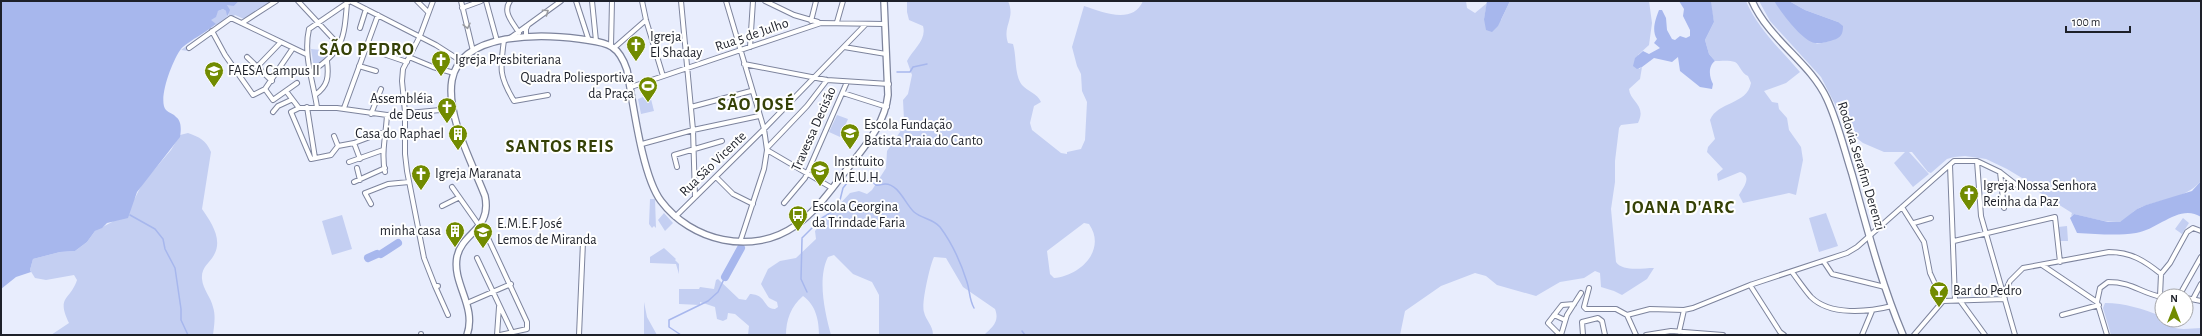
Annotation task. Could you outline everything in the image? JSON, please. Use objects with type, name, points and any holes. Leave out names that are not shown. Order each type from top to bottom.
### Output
[{"type":"main road","points":[[467,335],[470,322],[467,300],[460,280],[457,264],[459,252],[464,243],[480,226],[485,211],[485,196],[451,109],[451,88],[454,73],[461,61],[473,51],[497,41],[521,35],[592,41],[612,47],[623,59],[631,87],[652,186],[660,200],[676,217],[708,236],[740,242],[768,239],[794,226],[816,208],[869,141],[878,127],[887,107],[889,84],[884,24],[884,1]]},
{"type":"main road","name":"Rodovia Serafim Derenzi","points":[[1752,1],[1768,28],[1815,80],[1827,98],[1839,130],[1869,235],[1903,335]]},
{"type":"street","points":[[242,23],[276,1]]},
{"type":"street","points":[[298,1],[339,45]]},
{"type":"street","points":[[416,1],[428,12]]},
{"type":"street","points":[[433,1],[420,36],[408,59],[402,75],[406,112],[405,154],[424,258],[448,315]]},
{"type":"street","points":[[461,1],[473,51]]},
{"type":"street","points":[[462,8],[481,1]]},
{"type":"street","points":[[486,1],[497,41]]},
{"type":"street","points":[[510,1],[507,7],[507,13],[521,35]]},
{"type":"street","points":[[521,35],[531,22],[561,1]]},
{"type":"street","points":[[576,1],[592,41]]},
{"type":"street","points":[[592,1],[592,41]]},
{"type":"street","points":[[642,1],[646,20],[664,76]]},
{"type":"street","points":[[681,1],[693,130],[695,197]]},
{"type":"street","points":[[726,1],[764,130],[767,149],[764,169],[740,242]]},
{"type":"street","points":[[750,47],[753,1]]},
{"type":"street","points":[[765,1],[772,2],[811,21],[821,23]]},
{"type":"street","points":[[811,21],[816,1]]},
{"type":"street","points":[[837,22],[843,1]]},
{"type":"street","points":[[318,108],[306,54],[309,29],[317,22],[349,2]]},
{"type":"street","points":[[349,2],[420,36],[461,61]]},
{"type":"street","points":[[311,72],[332,57],[339,45],[344,31],[349,2]]},
{"type":"street","points":[[612,3],[612,47]]},
{"type":"street","points":[[360,28],[366,9]]},
{"type":"street","points":[[344,108],[378,15]]},
{"type":"street","points":[[189,48],[231,18],[306,54]]},
{"type":"street","points":[[612,47],[646,20]]},
{"type":"street","points":[[521,35],[531,22]]},
{"type":"street","name":"Rua 5 de Julho","points":[[631,87],[740,52],[750,47],[821,23],[837,22],[884,24]]},
{"type":"street","name":"Rua São Vicente","points":[[676,217],[764,130],[813,77],[866,24]]},
{"type":"street","points":[[212,31],[225,55],[251,94],[265,89],[272,81],[293,48]]},
{"type":"street","points":[[507,39],[501,66],[502,78],[514,101],[548,95]]},
{"type":"street","points":[[257,67],[281,42]]},
{"type":"street","points":[[844,47],[886,54]]},
{"type":"street","points":[[366,48],[454,73]]},
{"type":"street","points":[[247,58],[272,81]]},
{"type":"street","points":[[315,95],[323,89],[328,80],[327,61]]},
{"type":"street","points":[[744,64],[827,80],[889,84]]},
{"type":"street","points":[[359,66],[376,71]]},
{"type":"street","points":[[767,149],[807,106],[827,80]]},
{"type":"street","name":"Travessa Decisão","points":[[784,203],[808,172],[847,82]]},
{"type":"street","points":[[265,89],[273,100],[297,83]]},
{"type":"street","points":[[371,114],[381,89]]},
{"type":"street","points":[[286,91],[291,100],[299,108]]},
{"type":"street","points":[[691,107],[752,91]]},
{"type":"street","points":[[843,93],[887,107]]},
{"type":"street","points":[[272,112],[276,107],[291,100]]},
{"type":"street","points":[[307,107],[313,158]]},
{"type":"street","points":[[313,158],[292,114],[293,111],[299,108],[344,108],[371,114],[387,115],[406,112],[451,109]]},
{"type":"street","points":[[354,182],[385,170],[383,150],[387,115]]},
{"type":"street","points":[[642,144],[693,130],[759,116]]},
{"type":"street","points":[[313,158],[331,155],[338,146],[354,143],[386,131]]},
{"type":"street","points":[[334,136],[338,146]]},
{"type":"street","points":[[677,167],[673,156],[694,147],[722,141]]},
{"type":"street","points":[[354,143],[360,159]]},
{"type":"street","points":[[767,149],[808,172],[832,188]]},
{"type":"street","points":[[349,162],[383,150]]},
{"type":"street","points":[[1627,315],[1650,309],[1684,310],[1750,285],[1824,262],[1846,253],[1902,207],[1950,164],[1956,161],[1977,161],[2000,172],[2018,186]]},
{"type":"street","points":[[1977,161],[1981,216],[1998,280],[2004,294],[2015,335]]},
{"type":"street","points":[[1950,164],[1955,300]]},
{"type":"street","points":[[357,168],[360,180]]},
{"type":"street","points":[[2000,172],[2004,208]]},
{"type":"street","points":[[716,177],[733,194],[753,204]]},
{"type":"street","points":[[371,204],[365,193],[388,184],[409,182]]},
{"type":"street","points":[[452,187],[458,198],[480,226],[510,284],[523,311],[527,328],[524,335]]},
{"type":"street","points":[[442,206],[458,198]]},
{"type":"street","points":[[1902,207],[1914,223],[1925,245],[1930,273],[1943,301]]},
{"type":"street","points":[[1954,242],[2055,217],[2060,262]]},
{"type":"street","points":[[1914,223],[1931,218]]},
{"type":"street","points":[[2161,288],[2161,274],[2188,230],[2193,228],[2201,231]]},
{"type":"street","points":[[579,335],[583,242]]},
{"type":"street","points":[[2004,294],[2010,281],[2016,273],[2026,267],[2116,252],[2141,258],[2161,274]]},
{"type":"street","points":[[2184,288],[2201,257]]},
{"type":"street","points":[[477,258],[512,332]]},
{"type":"street","points":[[1824,262],[1832,274],[1886,287]]},
{"type":"street","points":[[2042,265],[2098,304],[2102,312],[2107,335]]},
{"type":"street","points":[[1792,272],[1811,297],[1824,305],[1838,309],[1872,311],[1892,306]]},
{"type":"street","points":[[2098,304],[2100,288],[2108,282],[2130,284],[2154,294]]},
{"type":"street","points":[[467,300],[493,292],[510,284]]},
{"type":"street","points":[[2194,297],[2201,284]]},
{"type":"street","points":[[1750,285],[1778,333],[1784,335]]},
{"type":"street","points":[[1589,288],[1585,309],[1616,309],[1627,315],[1636,335]]},
{"type":"street","points":[[1574,304],[1562,305],[1548,323],[1560,335],[1565,320],[1581,292]]},
{"type":"street","points":[[1914,335],[1943,301],[1955,300],[1961,302],[2005,299]]},
{"type":"street","points":[[1961,302],[1985,335]]},
{"type":"street","points":[[2062,315],[2098,304]]},
{"type":"street","points":[[499,307],[498,335],[527,328]]},
{"type":"street","points":[[1679,332],[1684,310]]},
{"type":"street","points":[[1862,335],[1872,311]]},
{"type":"street","points":[[1554,315],[1565,320]]},
{"type":"street","points":[[1583,335],[1582,322],[1598,318],[1602,321],[1605,335]]},
{"type":"street","points":[[1646,335],[1666,332],[1722,335]]},
{"type":"shaded area","points":[[1,1],[239,1],[234,6],[227,5],[230,10],[227,17],[229,19],[227,21],[226,11],[223,9],[218,11],[216,17],[211,20],[216,24],[184,46],[174,61],[167,80],[163,98],[166,110],[175,116],[179,121],[181,129],[180,137],[137,192],[128,218],[107,223],[102,228],[95,231],[87,242],[75,251],[60,252],[33,259],[30,270],[31,272],[16,277],[1,289]]},
{"type":"shaded area","points":[[239,1],[273,1],[244,19],[235,15],[189,51],[181,50],[216,25],[210,20],[218,11],[223,9],[226,11],[226,18],[229,19],[227,5],[229,3],[234,6]]},
{"type":"shaded area","points":[[907,1],[1008,1],[1011,13],[1007,37],[1008,43],[1013,44],[1019,81],[1041,102],[1034,106],[1030,123],[1032,130],[1061,153],[1067,154],[1067,152],[1081,149],[1085,140],[1087,102],[1082,91],[1081,74],[1077,66],[1072,47],[1084,6],[1116,15],[1125,15],[1132,13],[1143,1],[1466,1],[1467,8],[1475,13],[1487,3],[1484,19],[1501,20],[1510,1],[1649,1],[1652,23],[1649,45],[1638,55],[1639,69],[1642,67],[1640,79],[1629,89],[1641,112],[1638,123],[1621,125],[1619,128],[1615,161],[1615,182],[1611,209],[1616,262],[1623,267],[1628,268],[1654,268],[1647,279],[1622,295],[1601,287],[1600,273],[1595,271],[1584,278],[1560,282],[1536,296],[1497,285],[1486,276],[1475,273],[1441,286],[1405,311],[1400,335],[984,335],[996,321],[997,317],[995,309],[963,287],[946,258],[934,257],[926,284],[923,308],[932,328],[933,335],[879,335],[879,295],[872,282],[853,274],[834,255],[828,257],[823,275],[823,296],[826,317],[831,335],[819,335],[814,309],[803,296],[792,309],[787,324],[786,335],[748,335],[749,326],[735,314],[728,313],[727,319],[723,321],[717,319],[715,307],[700,302],[700,305],[679,304],[679,289],[699,289],[700,287],[714,289],[716,280],[718,279],[739,299],[746,300],[750,294],[759,296],[770,308],[775,309],[778,307],[777,302],[769,298],[761,284],[768,269],[780,261],[796,258],[816,239],[815,231],[850,193],[859,191],[867,194],[872,190],[886,168],[887,151],[900,132],[904,120],[903,100],[908,94],[912,75],[907,61],[919,44],[924,31],[923,26],[909,20]],"holes":[[[1084,223],[1089,224],[1094,234],[1095,243],[1093,252],[1088,260],[1073,272],[1054,278],[1050,274],[1047,251]]]},
{"type":"shaded area","points":[[1487,1],[1510,1],[1498,26],[1492,32],[1486,30],[1484,19]]},
{"type":"shaded area","points":[[1679,1],[1711,2],[1714,22],[1705,40],[1709,54],[1715,61],[1710,69],[1713,84],[1712,89],[1700,87],[1680,71],[1678,57],[1672,62],[1654,58],[1637,69],[1633,66],[1635,58],[1643,51],[1649,54],[1660,48],[1654,43],[1657,39],[1654,32],[1655,20],[1659,10],[1662,10],[1666,18],[1667,30],[1672,39],[1675,40],[1680,36],[1686,38],[1690,36],[1690,30],[1683,16],[1684,9]]},
{"type":"shaded area","points":[[1710,1],[1746,1],[1763,30],[1800,72],[1786,83],[1764,91],[1772,102],[1778,103],[1779,109],[1787,118],[1789,130],[1801,147],[1803,160],[1796,195],[1789,193],[1743,203],[1739,195],[1746,182],[1746,176],[1744,174],[1740,172],[1718,181],[1717,174],[1723,169],[1707,152],[1708,147],[1715,139],[1710,120],[1719,109],[1744,95],[1751,83],[1748,76],[1735,62],[1715,61],[1709,54],[1705,40],[1714,22]]},
{"type":"shaded area","points":[[1759,1],[1774,1],[1799,32],[1817,44],[1830,41],[1838,22],[1805,10],[1789,1],[2201,1],[2201,181],[2187,192],[2139,208],[2125,220],[2120,222],[2103,221],[2074,214],[2071,216],[2072,213],[2034,189],[2027,181],[1986,159],[1965,156],[1954,157],[1947,159],[1931,173],[1928,172],[1912,152],[1909,152],[1929,174],[1913,187],[1894,163],[1905,152],[1884,152],[1863,143],[1849,132],[1821,77],[1770,21]]},
{"type":"shaded area","points":[[1774,1],[1789,1],[1805,10],[1838,22],[1843,26],[1843,31],[1840,37],[1826,42],[1815,43],[1810,41],[1798,32]]},
{"type":"shaded area","points":[[326,46],[333,54],[314,68],[311,49],[321,50]]},
{"type":"shaded area","points":[[643,97],[645,100],[651,99],[654,111],[641,114],[638,99]]},
{"type":"shaded area","points":[[837,115],[848,119],[840,137],[829,132]]},
{"type":"shaded area","points":[[188,133],[202,140],[211,152],[202,209],[215,231],[217,243],[214,255],[203,271],[202,279],[214,310],[213,335],[51,335],[69,323],[65,314],[64,303],[77,280],[74,275],[46,280],[35,278],[30,270],[33,259],[60,252],[75,251],[87,242],[95,231],[112,222],[135,198],[142,184],[171,150],[180,135]]},
{"type":"shaded area","points":[[2201,181],[2201,217],[2185,213],[2169,218],[2145,231],[2114,235],[2077,233],[2070,218],[2074,214],[2108,222],[2120,222],[2137,209],[2146,205],[2192,191]]},
{"type":"shaded area","points":[[650,199],[655,199],[656,228],[654,226],[652,228],[649,224]]},
{"type":"shaded area","points":[[664,213],[673,223],[665,231],[658,220]]},
{"type":"shaded area","points":[[1826,213],[1838,246],[1819,252],[1809,218]]},
{"type":"shaded area","points":[[342,215],[352,249],[332,255],[322,221]]},
{"type":"shaded area","points":[[2183,218],[2189,223],[2182,234],[2175,229]]},
{"type":"shaded area","points":[[2067,226],[2068,241],[2060,241],[2058,227]]},
{"type":"shaded area","points":[[664,248],[676,259],[675,260],[679,264],[679,274],[676,264],[650,263],[650,257]]},
{"type":"shaded area","points":[[644,302],[647,317],[657,335],[644,335]]},
{"type":"shaded area","points":[[2105,303],[2127,305],[2154,314],[2154,328],[2201,328],[2201,335],[2111,335],[2103,308]]},
{"type":"waterway","points":[[897,72],[910,72],[913,67],[927,64]]},
{"type":"waterway","points":[[868,179],[876,185],[885,184],[894,187],[914,212],[934,222],[940,227],[959,260],[974,308]]},
{"type":"waterway","points":[[838,208],[843,188],[847,183]]},
{"type":"waterway","points":[[802,238],[822,218],[838,208]]},
{"type":"waterway","points":[[130,215],[155,229],[163,239],[165,249],[175,268],[181,309],[181,320],[188,335]]},
{"type":"waterway","points":[[802,239],[801,279],[807,292]]},
{"type":"waterway","points":[[381,254],[398,243]]},
{"type":"waterway","points":[[725,277],[741,248]]},
{"type":"waterway","points":[[368,258],[377,254]]},
{"type":"waterway","points":[[681,335],[669,327],[669,320],[708,301],[718,292],[724,279]]},
{"type":"waterway","points":[[1022,331],[1025,335]]},
{"type":"place","name":"Igreja El Shaday","points":[[636,62]]},
{"type":"place","name":"Igreja Presbiteriana","points":[[441,77]]},
{"type":"place","name":"FAESA Campus II","points":[[214,88]]},
{"type":"place","name":"Quadra Poliesportiva da Praça","points":[[648,103]]},
{"type":"place","name":"Assembléia de Deus","points":[[447,124]]},
{"type":"place","name":"Escola Fundação Batista Praia do Canto","points":[[850,150]]},
{"type":"place","name":"Casa do Raphael","points":[[458,151]]},
{"type":"place","name":"Instituito M.E.U.H.","points":[[820,187]]},
{"type":"place","name":"Igreja Maranata","points":[[421,191]]},
{"type":"place","name":"Igreja Nossa Senhora Reinha da Paz","points":[[1969,211]]},
{"type":"place","name":"Escola Georgina da Trindade Faria","points":[[798,232]]},
{"type":"place","name":"minha casa","points":[[455,248]]},
{"type":"place","name":"E.M.E.F José Lemos de Miranda","points":[[483,249]]},
{"type":"place","name":"Bar do Pedro","points":[[1939,308]]},
{"type":"district","name":"SÃO PEDRO","points":[[367,50]]},
{"type":"district","name":"SÃO JOSÉ","points":[[756,105]]},
{"type":"district","name":"SANTOS REIS","points":[[560,147]]},
{"type":"district","name":"JOANA D'ARC","points":[[1680,208]]}]
